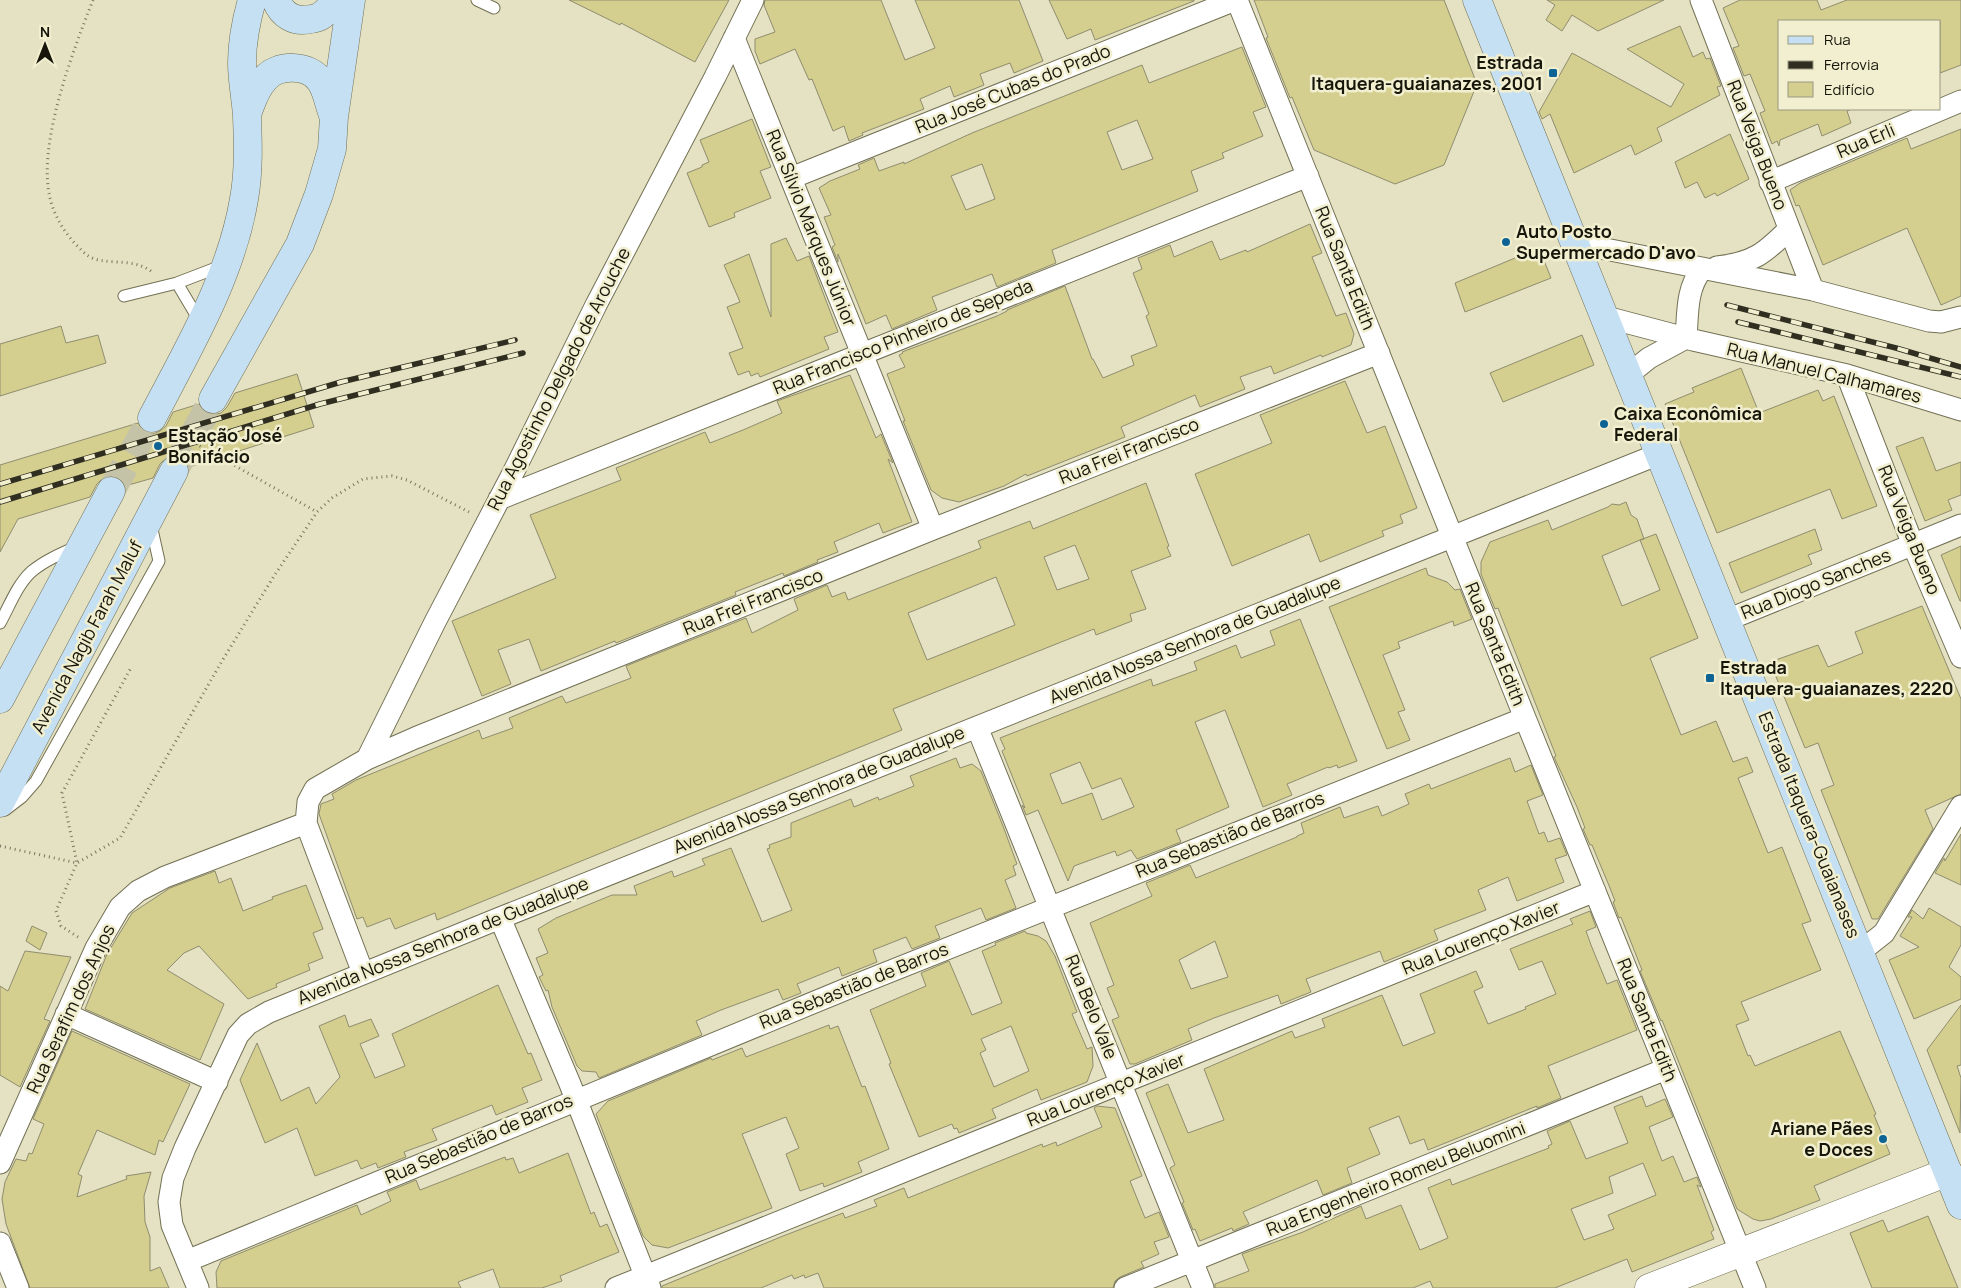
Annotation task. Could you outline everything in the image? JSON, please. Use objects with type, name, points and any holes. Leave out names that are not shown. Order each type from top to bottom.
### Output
[{"type":"main road","points":[[152,418],[201,324],[226,264],[244,199],[247,161],[247,116],[242,64],[245,26],[252,0]]},
{"type":"main road","points":[[276,0],[280,9],[295,20],[321,17],[336,0]]},
{"type":"main road","points":[[213,399],[300,244],[319,194],[332,149],[334,117],[351,0]]},
{"type":"main road","name":"Estrada Itaquera-Guaianases","points":[[1477,0],[1957,1191]]},
{"type":"main road","points":[[247,116],[256,91],[264,78],[274,71],[289,68],[302,69],[314,74],[322,83],[334,117]]},
{"type":"main road","name":"Avenida Nagib Farah Maluf","points":[[0,803],[174,471]]},
{"type":"main road","points":[[0,699],[111,491]]},
{"type":"street","name":"Rua Agostinho Delgado de Arouche","points":[[367,759],[753,0]]},
{"type":"street","name":"Rua Santa Edith","points":[[1236,0],[1756,1288]]},
{"type":"street","name":"Rua José Cubas do Prado","points":[[791,178],[1236,0]]},
{"type":"street","name":"Rua Veiga Bueno","points":[[1701,0],[1813,290]]},
{"type":"street","name":"Rua Sílvio Marques Júnior","points":[[734,38],[934,529]]},
{"type":"street","name":"Rua Erli","points":[[1941,109],[1961,101]]},
{"type":"street","name":"Rua Erli","points":[[1770,182],[1940,110]]},
{"type":"street","name":"Rua Francisco Pinheiro de Sepeda","points":[[499,499],[1308,176]]},
{"type":"street","points":[[1628,374],[1649,358],[1686,338],[1690,292],[1696,276],[1702,269],[1733,265],[1750,260],[1768,250],[1789,228]]},
{"type":"street","points":[[1575,243],[1813,290],[1929,321],[1941,322],[1961,317]]},
{"type":"street","name":"Rua Manuel Calhamares","points":[[1606,317],[1686,338],[1847,375],[1961,410]]},
{"type":"street","name":"Rua Frei Francisco","points":[[363,974],[306,823],[308,802],[314,789],[367,759],[934,529],[1379,353]]},
{"type":"street","name":"Rua Veiga Bueno","points":[[1847,375],[1913,545],[1961,657]]},
{"type":"street","name":"Avenida Nossa Senhora de Guadalupe","points":[[198,1288],[172,1225],[169,1202],[173,1178],[238,1035],[248,1024],[269,1012],[977,727],[1454,538],[1659,454]]},
{"type":"street","name":"Rua Diogo Sanches","points":[[1726,620],[1961,525]]},
{"type":"street","name":"Rua Sebastião de Barros","points":[[187,1261],[576,1099],[1050,907],[1525,718]]},
{"type":"street","name":"Rua Belo Vale","points":[[977,727],[1203,1288]]},
{"type":"street","points":[[1860,952],[1884,933],[1961,806]]},
{"type":"street","name":"Rua Serafim dos Anjos","points":[[0,1163],[96,948],[120,907],[138,891],[165,877],[306,823]]},
{"type":"street","name":"Rua Lourenço Xavier","points":[[616,1288],[647,1282],[1122,1084],[1595,891]]},
{"type":"street","points":[[500,918],[576,1099],[647,1282]]},
{"type":"street","points":[[66,1014],[218,1082]]},
{"type":"street","name":"Rua Engenheiro Romeu Beluomini","points":[[1125,1288],[1666,1069]]},
{"type":"street","points":[[1649,1288],[1741,1252],[1957,1191]]},
{"type":"street","points":[[0,1243],[18,1288]]},
{"type":"lane","points":[[477,0],[494,8]]},
{"type":"lane","points":[[124,296],[177,283],[226,264]]},
{"type":"lane","points":[[177,283],[201,324]]},
{"type":"lane","points":[[0,815],[22,797],[36,781],[159,561],[149,519]]},
{"type":"lane","points":[[0,623],[21,584],[30,573],[51,558],[82,545]]},
{"type":"path","points":[[93,0],[74,50],[54,121],[48,161],[50,198],[56,215],[71,239],[88,256],[100,260],[134,263],[147,268],[160,279],[177,283]]},
{"type":"path","points":[[191,441],[318,512]]},
{"type":"path","points":[[0,846],[76,863],[120,838],[232,644],[274,576],[318,512],[344,489],[363,479],[392,476],[407,480],[487,522]]},
{"type":"path","points":[[96,948],[61,926],[56,911],[76,863],[62,793],[132,666]]},
{"type":"building","points":[[569,0],[729,0],[695,62],[621,23],[620,25]]},
{"type":"building","points":[[765,0],[881,0],[905,60],[935,48],[915,0],[1019,0],[1043,61],[1014,73],[1010,63],[980,74],[984,85],[954,97],[950,86],[920,99],[924,109],[862,133],[863,135],[849,141],[844,126],[833,131],[812,79],[809,80],[795,49],[760,64],[755,51],[755,39],[775,32],[764,5]]},
{"type":"building","points":[[1049,0],[1194,1],[1095,40],[1091,29],[1067,39]]},
{"type":"building","points":[[1254,0],[1444,0],[1477,84],[1444,165],[1395,184],[1314,150],[1292,97],[1290,98],[1266,38],[1268,37]]},
{"type":"building","points":[[1547,0],[1664,0],[1598,31],[1572,15],[1562,31],[1546,20],[1555,5]]},
{"type":"building","points":[[1740,0],[1817,0],[1821,10],[1847,0],[1961,0],[1961,65],[1941,73],[1941,20],[1778,20],[1778,110],[1850,110],[1847,111],[1851,123],[1822,136],[1818,124],[1780,140],[1779,146],[1777,141],[1772,144],[1760,113],[1765,111],[1750,74],[1744,76],[1733,48],[1739,46],[1723,8]]},
{"type":"building","points":[[1680,26],[1693,57],[1703,52],[1706,59],[1710,58],[1721,86],[1717,87],[1720,95],[1657,128],[1662,141],[1635,155],[1631,145],[1574,173],[1550,114],[1542,119],[1539,112],[1572,53],[1671,107],[1684,84],[1627,49]]},
{"type":"building","points":[[1242,47],[1266,107],[1253,112],[1263,136],[1222,153],[1224,158],[1191,171],[1198,191],[1052,250],[1056,263],[997,287],[992,274],[932,297],[937,310],[892,329],[886,315],[866,324],[838,254],[838,262],[832,247],[835,245],[824,217],[831,215],[819,188],[830,181],[860,169],[858,165],[874,158],[879,171],[904,162],[904,164],[972,133],[1142,65],[1149,83]],"holes":[[[1137,120],[1153,159],[1122,170],[1107,132]],[[982,164],[995,199],[966,210],[951,176]]]},
{"type":"building","points":[[752,119],[771,167],[760,171],[771,198],[734,213],[735,217],[709,227],[687,173],[709,162],[700,140]]},
{"type":"building","points":[[1961,129],[1961,296],[1941,305],[1907,228],[1823,265],[1799,205],[1796,206],[1790,190],[1800,183],[1907,138],[1911,149]]},
{"type":"building","points":[[1730,134],[1749,179],[1717,196],[1715,193],[1705,198],[1697,182],[1685,188],[1675,162]]},
{"type":"building","points":[[1310,224],[1322,253],[1312,257],[1336,316],[1346,313],[1354,334],[1351,345],[1274,374],[1271,366],[1240,377],[1245,389],[1200,407],[1195,395],[1121,427],[1125,437],[1027,476],[1026,474],[1004,486],[959,502],[942,498],[931,490],[903,421],[905,421],[887,374],[905,367],[899,355],[902,352],[997,316],[1065,286],[1092,359],[1103,378],[1134,365],[1131,356],[1157,346],[1146,316],[1149,314],[1133,273],[1142,269],[1138,258],[1170,245],[1174,257],[1212,241],[1220,260],[1246,250],[1247,252]]},
{"type":"building","points":[[786,238],[797,261],[809,256],[838,332],[824,337],[829,349],[760,377],[758,373],[751,376],[749,371],[738,375],[729,353],[743,348],[727,307],[740,302],[724,265],[749,254],[771,317],[771,244]]},
{"type":"building","points":[[1539,248],[1551,278],[1465,312],[1455,283]]},
{"type":"building","points":[[61,326],[66,343],[98,335],[106,363],[0,396],[0,344]]},
{"type":"building","points":[[1582,335],[1594,365],[1503,402],[1490,373]]},
{"type":"building","points":[[1741,368],[1759,413],[1818,390],[1823,401],[1834,396],[1877,506],[1842,519],[1830,489],[1717,533],[1665,404],[1694,392],[1692,388]]},
{"type":"building","name":"Estação José Bonifácio","points":[[297,374],[314,427],[189,467],[187,462],[181,457],[173,455],[166,458],[160,464],[153,478],[125,486],[118,477],[110,475],[103,478],[97,484],[90,497],[18,519],[0,552],[0,465],[138,423],[144,432],[153,434],[166,426],[173,412],[199,404],[206,413],[213,415],[221,413],[235,393]]},
{"type":"building","points":[[850,375],[876,438],[881,434],[893,463],[888,459],[912,522],[883,533],[879,523],[834,542],[838,552],[817,560],[818,562],[784,576],[783,573],[735,592],[736,595],[541,671],[529,639],[498,650],[511,684],[482,696],[452,621],[556,578],[530,515],[621,480],[616,468],[705,432],[710,443],[743,430],[782,413],[777,401]]},
{"type":"building","points":[[1345,381],[1367,433],[1385,426],[1417,508],[1400,515],[1403,523],[1382,531],[1384,536],[1320,562],[1309,534],[1232,566],[1195,474],[1272,443],[1260,415]]},
{"type":"building","points":[[1923,437],[1936,471],[1961,462],[1961,495],[1948,500],[1952,510],[1925,521],[1896,447]]},
{"type":"building","points":[[1146,483],[1171,556],[1131,571],[1146,609],[1130,614],[1132,621],[1096,635],[1094,629],[893,709],[902,730],[437,920],[435,913],[395,929],[390,918],[367,927],[363,917],[357,919],[319,814],[321,804],[334,799],[332,794],[356,780],[479,730],[482,739],[513,728],[509,718],[562,696],[566,703],[631,678],[626,666],[746,618],[752,633],[798,610],[794,599],[827,585],[832,597],[845,592],[848,600],[981,548],[978,541],[1030,521],[1033,529]],"holes":[[[1075,545],[1089,579],[1057,590],[1044,557]],[[996,577],[1015,625],[927,660],[908,613]]]},
{"type":"building","points":[[1626,502],[1631,515],[1637,519],[1644,539],[1656,534],[1698,638],[1650,658],[1681,735],[1716,721],[1733,762],[1747,757],[1753,772],[1738,778],[1768,853],[1782,847],[1811,921],[1802,924],[1821,970],[1741,1002],[1749,1020],[1736,1025],[1748,1056],[1750,1055],[1755,1066],[1840,1031],[1876,1114],[1874,1115],[1890,1154],[1814,1186],[1820,1200],[1771,1219],[1760,1221],[1753,1219],[1737,1209],[1662,1020],[1640,971],[1642,970],[1621,917],[1619,918],[1610,888],[1592,845],[1590,845],[1583,829],[1585,828],[1577,807],[1554,757],[1556,756],[1498,608],[1495,609],[1481,574],[1481,562],[1490,542],[1548,520],[1552,530],[1612,504],[1619,505]],"holes":[[[1640,540],[1660,590],[1622,606],[1602,556]]]},
{"type":"building","points":[[1815,529],[1822,550],[1808,555],[1812,564],[1741,593],[1729,563]]},
{"type":"building","points":[[1961,546],[1961,601],[1960,601],[1941,555]]},
{"type":"building","points":[[1426,568],[1428,575],[1447,582],[1455,590],[1460,589],[1472,619],[1454,626],[1453,621],[1398,642],[1400,648],[1383,655],[1405,710],[1398,712],[1410,740],[1387,749],[1329,607]]},
{"type":"building","points":[[1922,606],[1961,699],[1961,794],[1925,810],[1933,829],[1878,919],[1872,919],[1821,790],[1834,785],[1818,743],[1805,748],[1770,662],[1818,645],[1828,667],[1863,653],[1855,632]]},
{"type":"building","points":[[1300,619],[1357,761],[1338,768],[1337,765],[1328,767],[1287,784],[1292,795],[1263,807],[1225,710],[1195,722],[1229,807],[1176,830],[1181,842],[1137,859],[1131,850],[1117,856],[1115,851],[1074,866],[1068,881],[1038,810],[1026,815],[1022,805],[1025,808],[1002,751],[1005,749],[1000,738],[1151,679],[1153,686],[1197,670],[1194,662],[1236,645],[1241,658],[1275,645],[1270,631]],"holes":[[[1080,762],[1092,789],[1121,778],[1134,807],[1102,820],[1092,793],[1062,804],[1050,774]]]},
{"type":"building","points":[[956,758],[960,768],[972,764],[981,771],[1003,826],[1017,864],[1013,866],[1016,875],[1005,880],[1016,908],[986,920],[981,908],[935,926],[940,938],[912,949],[906,937],[873,950],[877,962],[842,976],[839,967],[797,984],[801,993],[791,997],[783,1000],[778,989],[721,1010],[696,1021],[702,1035],[599,1078],[596,1072],[582,1071],[577,1066],[552,1007],[548,990],[546,991],[539,977],[543,975],[536,958],[548,953],[538,929],[556,918],[612,895],[637,895],[634,886],[672,871],[674,877],[705,865],[702,859],[731,848],[762,922],[792,910],[767,849],[770,848],[769,845],[791,837],[791,823],[851,799],[854,807],[878,797],[879,800],[914,786],[910,776]]},
{"type":"building","points":[[1510,758],[1515,772],[1531,765],[1543,795],[1527,801],[1539,834],[1544,832],[1548,842],[1560,838],[1567,855],[1555,859],[1564,882],[1517,901],[1508,877],[1478,890],[1486,910],[1434,930],[1438,940],[1384,962],[1380,951],[1306,979],[1311,992],[1281,1004],[1278,995],[1214,1018],[1188,1029],[1192,1040],[1135,1064],[1130,1064],[1112,1020],[1119,1017],[1107,988],[1114,985],[1090,923],[1152,896],[1146,883],[1190,865],[1196,878],[1297,837],[1304,833],[1301,823],[1340,807],[1344,818],[1378,806],[1382,816],[1409,804],[1405,794],[1429,784],[1431,789]],"holes":[[[1215,941],[1228,977],[1191,989],[1179,960]]]},
{"type":"building","points":[[1961,834],[1961,885],[1935,873],[1944,858],[1945,861]]},
{"type":"building","points":[[215,871],[219,883],[231,878],[243,911],[273,899],[272,897],[306,885],[323,929],[313,933],[323,958],[308,964],[310,970],[276,984],[277,987],[248,999],[199,946],[184,953],[167,970],[224,1004],[200,1060],[85,1009],[107,954],[132,913],[170,888]]},
{"type":"building","points":[[1929,908],[1961,927],[1961,945],[1949,967],[1961,977],[1961,999],[1914,1019],[1889,960],[1919,947],[1900,936],[1912,917],[1908,917],[1912,910],[1923,919]]},
{"type":"building","points":[[1590,911],[1596,927],[1586,931],[1591,945],[1607,984],[1617,980],[1637,1030],[1548,1066],[1561,1098],[1428,1150],[1424,1139],[1410,1144],[1399,1116],[1369,1128],[1380,1154],[1347,1168],[1352,1183],[1323,1195],[1317,1180],[1243,1212],[1249,1224],[1233,1231],[1232,1228],[1200,1241],[1195,1229],[1193,1230],[1182,1203],[1184,1202],[1170,1168],[1175,1165],[1146,1093],[1168,1084],[1188,1133],[1224,1120],[1204,1069],[1292,1031],[1295,1038],[1325,1027],[1322,1019],[1382,995],[1403,1046],[1435,1033],[1420,994],[1476,971],[1483,987],[1474,991],[1488,1024],[1526,1009],[1525,1007],[1556,994],[1542,961],[1519,970],[1510,949],[1573,924],[1570,919]]},
{"type":"building","points":[[32,926],[47,933],[40,950],[26,941]]},
{"type":"building","points":[[1025,931],[1046,941],[1055,956],[1077,1012],[1072,1014],[1087,1049],[1092,1047],[1093,1066],[1087,1082],[1041,1100],[1037,1089],[992,1109],[996,1118],[959,1133],[952,1124],[919,1137],[889,1064],[891,1063],[870,1010],[926,986],[921,973],[949,961],[972,1015],[1002,1003],[982,951],[996,945],[995,943]],"holes":[[[1011,1026],[1029,1071],[994,1087],[980,1053],[986,1050],[981,1039]]]},
{"type":"building","points":[[25,951],[71,957],[44,1019],[50,1021],[20,1087],[0,1075],[0,986],[8,991]]},
{"type":"building","points":[[498,985],[528,1054],[531,1053],[542,1080],[522,1088],[528,1102],[496,1115],[492,1105],[432,1129],[437,1140],[404,1152],[406,1157],[378,1168],[376,1163],[361,1169],[357,1160],[315,1176],[297,1128],[265,1143],[240,1080],[257,1043],[281,1101],[309,1087],[316,1104],[340,1077],[319,1026],[345,1015],[349,1027],[371,1019],[379,1036],[360,1044],[375,1078],[405,1066],[392,1034]]},
{"type":"building","points":[[1961,1005],[1961,1065],[1957,1066],[1961,1078],[1960,1133],[1927,1050]]},
{"type":"building","points":[[829,1025],[830,1029],[838,1026],[862,1087],[865,1086],[889,1149],[858,1162],[862,1172],[824,1187],[823,1183],[800,1191],[786,1154],[799,1148],[786,1117],[742,1134],[772,1208],[668,1248],[652,1245],[643,1236],[596,1114],[608,1101],[711,1058],[712,1060],[742,1048],[746,1057]]},
{"type":"building","points":[[72,1031],[190,1084],[163,1142],[159,1140],[155,1155],[97,1130],[78,1174],[82,1176],[77,1197],[127,1179],[126,1176],[151,1172],[144,1196],[145,1222],[150,1237],[150,1271],[160,1267],[169,1288],[30,1288],[6,1224],[2,1199],[5,1182],[16,1159],[26,1161],[29,1153],[32,1154],[44,1124],[33,1119]]},
{"type":"building","points":[[1642,1096],[1646,1107],[1665,1099],[1673,1117],[1649,1127],[1662,1161],[1673,1156],[1684,1182],[1697,1177],[1701,1187],[1697,1185],[1714,1230],[1711,1232],[1714,1239],[1632,1272],[1627,1259],[1555,1288],[1433,1288],[1430,1281],[1413,1288],[1215,1288],[1215,1284],[1249,1271],[1242,1254],[1303,1232],[1361,1206],[1366,1219],[1401,1205],[1420,1250],[1448,1238],[1428,1188],[1450,1179],[1452,1185],[1549,1148],[1548,1146],[1552,1144],[1547,1131],[1570,1121],[1586,1159],[1628,1143],[1614,1107]],"holes":[[[1643,1163],[1656,1195],[1608,1215],[1614,1229],[1584,1240],[1571,1209],[1613,1193],[1609,1177]]]},
{"type":"building","points":[[1097,1106],[1115,1108],[1142,1176],[1130,1181],[1145,1218],[1159,1212],[1169,1237],[1154,1242],[1159,1254],[1141,1262],[1144,1267],[1120,1277],[1115,1281],[1113,1288],[824,1288],[818,1273],[805,1278],[804,1275],[794,1279],[792,1275],[761,1288],[662,1288],[662,1286],[843,1213],[845,1218],[877,1206],[874,1200],[904,1188],[908,1198],[1042,1144],[1043,1147],[1056,1142],[1057,1146],[1102,1127],[1094,1108]]},
{"type":"building","points":[[568,1153],[591,1214],[594,1212],[600,1227],[607,1224],[619,1252],[560,1276],[562,1281],[542,1288],[500,1288],[493,1269],[458,1282],[461,1288],[217,1288],[216,1272],[221,1261],[357,1205],[361,1215],[391,1201],[387,1192],[416,1180],[420,1190],[505,1157],[506,1160],[513,1158],[519,1173]]},
{"type":"building","points":[[1928,1216],[1958,1288],[1872,1288],[1850,1233],[1883,1220],[1888,1232]]},
{"type":"tunnel","points":[[174,471],[213,399]]},
{"type":"tunnel","points":[[111,491],[152,418]]},
{"type":"railway","points":[[1727,305],[1896,348],[1961,367]]},
{"type":"railway","points":[[1738,322],[1961,377]]},
{"type":"railway","points":[[0,484],[341,382],[515,340]]},
{"type":"railway","points":[[0,502],[320,404],[523,353]]},
{"type":"place","name":"Estrada Itaquera-guaianazes, 2001","points":[[1553,73]]},
{"type":"place","name":"Auto Posto Supermercado D'avo","points":[[1506,242]]},
{"type":"place","name":"Caixa Econômica Federal","points":[[1604,424]]},
{"type":"place","name":"Estação José Bonifácio","points":[[158,446]]},
{"type":"place","name":"Estrada Itaquera-guaianazes, 2220","points":[[1710,678]]},
{"type":"place","name":"Ariane Pães e Doces","points":[[1883,1139]]}]
